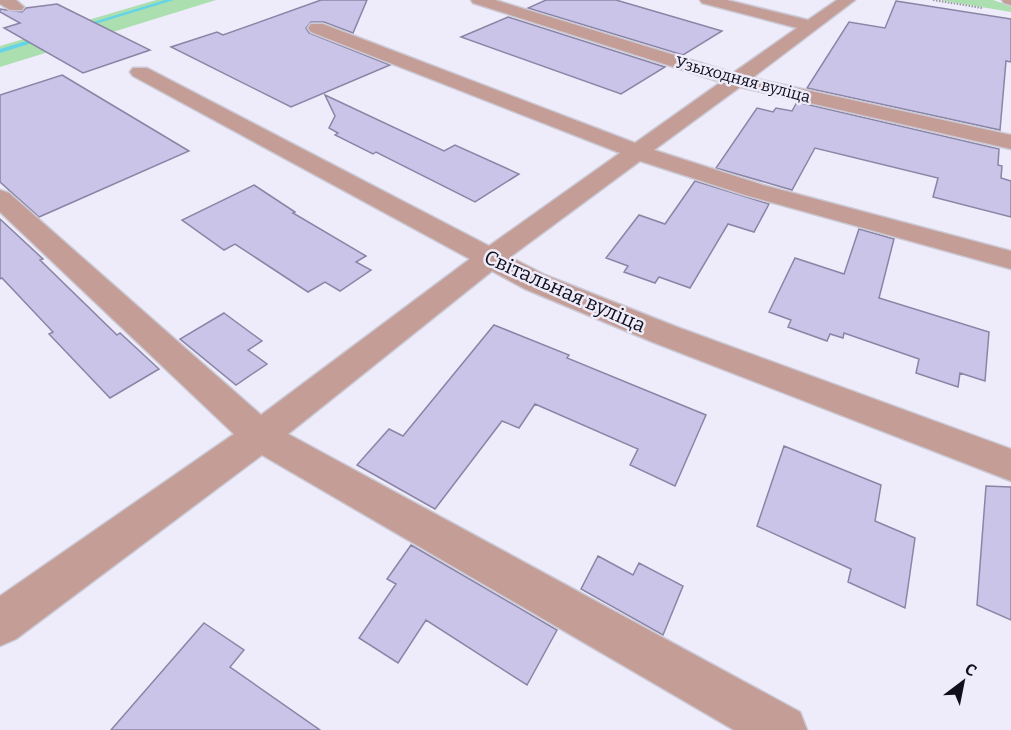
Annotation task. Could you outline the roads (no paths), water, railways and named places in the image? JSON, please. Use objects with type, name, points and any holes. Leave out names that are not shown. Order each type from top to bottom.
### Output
[{"type":"street","name":"Узыходняя вуліца","points":[[479,0],[735,80],[1011,142]]},
{"type":"street","points":[[708,0],[811,26]]},
{"type":"street","points":[[0,623],[260,436],[489,259],[634,152],[848,0]]},
{"type":"street","points":[[317,28],[634,152],[754,190],[1011,260]]},
{"type":"street","name":"Світальная вуліца","points":[[140,72],[535,282],[602,310],[1011,465]]},
{"type":"street","points":[[0,198],[260,436],[782,730]]},
{"type":"waterway","points":[[80,27],[171,0]]},
{"type":"waterway","points":[[0,51],[43,38]]}]
